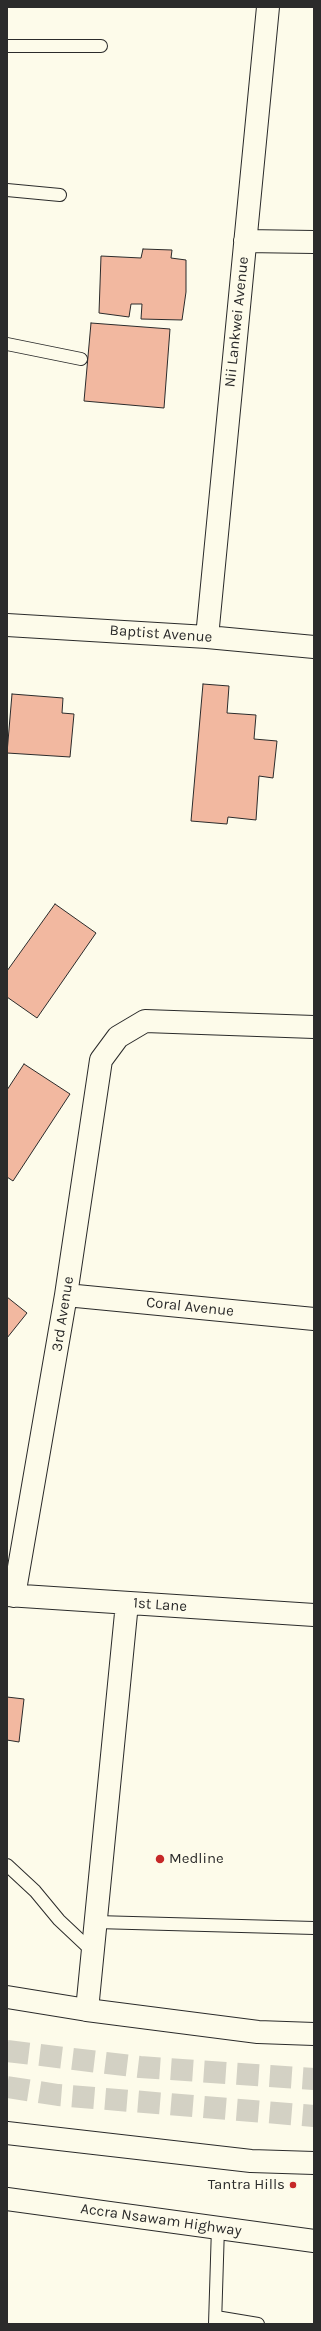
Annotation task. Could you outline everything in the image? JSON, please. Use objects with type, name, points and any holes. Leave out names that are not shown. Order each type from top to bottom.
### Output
[{"type":"street","name":"Nii Lankwei Avenue","points":[[207,637],[268,7]]},
{"type":"street","points":[[245,241],[314,242]]},
{"type":"street","name":"Baptist Avenue","points":[[7,625],[207,637],[314,647]]},
{"type":"street","name":"3rd Avenue","points":[[10,1596],[66,1295],[101,1060],[118,1037],[145,1021],[314,1026]]},
{"type":"street","name":"Coral Avenue","points":[[66,1295],[314,1319]]},
{"type":"street","name":"1st Lane","points":[[10,1596],[314,1615]]},
{"type":"street","points":[[87,2010],[127,1603]]},
{"type":"street","points":[[7,1997],[87,2010],[258,2032],[314,2034]]},
{"type":"street","points":[[7,2133],[252,2161],[314,2163]]},
{"type":"street","name":"Accra Nsawam Highway","points":[[7,2199],[314,2241]]},
{"type":"lane","points":[[7,46],[101,46]]},
{"type":"lane","points":[[7,190],[60,195]]},
{"type":"lane","points":[[7,344],[81,359]]},
{"type":"lane","points":[[7,1865],[36,1892],[59,1920],[93,1952]]},
{"type":"lane","points":[[96,1922],[314,1928]]},
{"type":"lane","points":[[218,2227],[215,2320],[258,2324]]},
{"type":"building","points":[[143,249],[172,250],[171,258],[186,260],[186,292],[182,320],[141,319],[142,304],[131,304],[129,317],[99,313],[101,256],[141,258]]},
{"type":"building","points":[[91,323],[170,329],[164,408],[84,401]]},
{"type":"building","points":[[203,684],[229,686],[227,713],[256,715],[254,739],[277,741],[273,778],[259,776],[256,820],[228,817],[227,824],[191,821]]},
{"type":"building","points":[[12,694],[63,698],[62,713],[74,714],[70,757],[7,753]]},
{"type":"building","points":[[55,904],[96,933],[37,1018],[7,997],[7,971]]},
{"type":"building","points":[[24,1064],[70,1094],[13,1181],[7,1177],[7,1090]]},
{"type":"building","points":[[7,1297],[27,1313],[7,1338]]},
{"type":"building","points":[[7,1697],[24,1699],[19,1742],[7,1740]]},
{"type":"tunnel","points":[[7,2051],[140,2067],[314,2079]]},
{"type":"tunnel","points":[[7,2087],[58,2095],[314,2116]]},
{"type":"place","name":"Medline","points":[[160,1859]]},
{"type":"place","name":"Tantra Hills","points":[[293,2185]]}]
